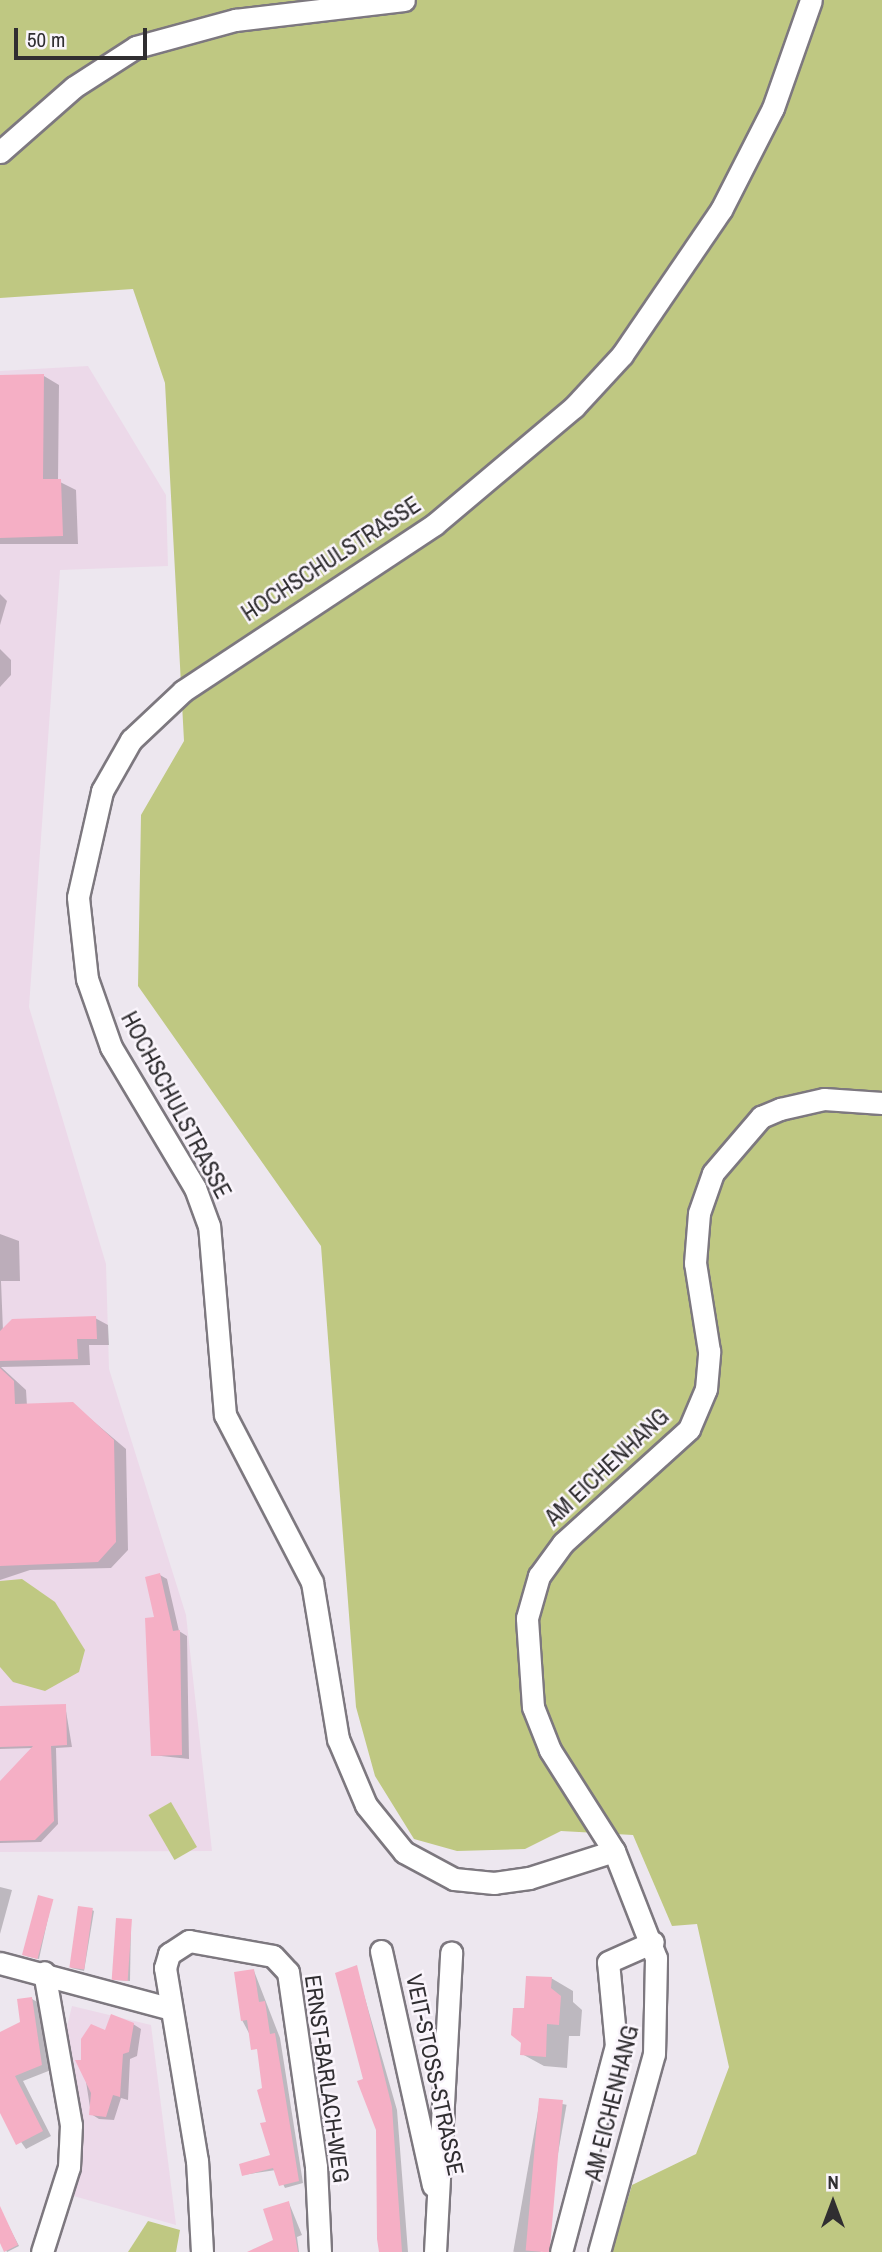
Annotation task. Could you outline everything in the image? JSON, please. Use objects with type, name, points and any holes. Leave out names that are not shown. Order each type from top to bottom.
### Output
[{"type":"street","points":[[0,152],[74,87],[136,47],[235,20],[404,0]]},
{"type":"street","name":"HOCHSCHULSTRASSE","points":[[614,1851],[529,1878],[494,1883],[454,1879],[404,1852],[366,1805],[338,1739],[312,1582],[225,1415],[209,1226],[195,1188],[111,1047],[87,979],[78,897],[102,790],[131,740],[183,691],[435,524],[574,407],[622,355],[721,210],[773,108],[811,0]]},
{"type":"street","name":"AM EICHENHANG","points":[[599,2252],[658,2034],[653,1942],[614,1851],[550,1750],[533,1707],[527,1618],[539,1576],[563,1543],[689,1429],[702,1399],[709,1351],[695,1263],[698,1213],[713,1173],[761,1117],[780,1109],[824,1099],[882,1103]]},
{"type":"street","name":"ERNST-BARLACH-WEG","points":[[202,2252],[197,2161],[164,1968],[169,1954],[189,1941],[273,1956],[288,1972],[316,2167],[320,2252]]},
{"type":"street","points":[[561,2252],[616,2046],[608,1962],[653,1942]]},
{"type":"street","name":"VEIT-STOSS-STRASSE","points":[[381,1951],[438,2211]]},
{"type":"street","name":"VEIT-STOSS-STRASSE","points":[[435,2252],[451,1952]]},
{"type":"street","points":[[0,1963],[44,1972],[169,2008]]},
{"type":"street","points":[[42,2252],[69,2167],[71,2125],[44,1972]]},
{"type":"shaded area","points":[[88,366],[166,495],[168,566],[60,570],[29,1007],[106,1264],[109,1369],[186,1615],[212,1851],[0,1852],[0,371]]},
{"type":"shaded area","points":[[72,2006],[151,2025],[176,2225],[70,2195],[64,2039]]},
{"type":"green space","points":[[0,0],[882,0],[882,2252],[612,2252],[632,2185],[696,2154],[729,2067],[697,1924],[672,1926],[633,1835],[561,1831],[525,1849],[457,1851],[414,1839],[375,1776],[356,1707],[321,1246],[138,986],[141,815],[184,741],[165,383],[133,289],[0,298]]},
{"type":"green space","points":[[22,1579],[55,1602],[85,1650],[79,1672],[45,1691],[13,1682],[0,1667],[0,1581]]},
{"type":"green space","points":[[171,1802],[197,1847],[174,1860],[148,1815]]},
{"type":"green space","points":[[148,2221],[180,2230],[176,2252],[128,2252]]},
{"type":"building","points":[[44,374],[43,479],[61,479],[63,536],[0,538],[0,375]]},
{"type":"building","points":[[96,1316],[97,1339],[77,1339],[78,1359],[0,1361],[0,1331],[12,1319]]},
{"type":"building","points":[[0,1368],[14,1381],[15,1404],[73,1402],[114,1440],[116,1542],[98,1562],[0,1566]]},
{"type":"building","points":[[160,1573],[173,1631],[180,1630],[182,1755],[151,1756],[145,1618],[154,1617],[145,1577]]},
{"type":"building","points":[[66,1704],[67,1745],[51,1746],[54,1821],[35,1840],[0,1841],[0,1781],[33,1746],[0,1747],[0,1706]]},
{"type":"building","points":[[38,1895],[53,1899],[37,1959],[22,1955]]},
{"type":"building","points":[[78,1906],[93,1908],[84,1969],[69,1967]]},
{"type":"building","points":[[116,1918],[132,1919],[128,1981],[112,1980]]},
{"type":"building","points":[[357,1965],[392,2107],[402,2252],[379,2252],[376,2130],[357,2081],[363,2079],[335,1973]]},
{"type":"building","points":[[254,1969],[259,2002],[265,2001],[270,2034],[275,2033],[299,2181],[279,2186],[273,2168],[242,2176],[239,2164],[270,2155],[260,2123],[266,2122],[257,2090],[262,2088],[257,2049],[251,2050],[247,2020],[241,2021],[234,1972]]},
{"type":"building","points":[[526,1976],[552,1977],[551,1988],[561,1996],[559,2025],[547,2024],[546,2057],[520,2055],[521,2043],[511,2035],[513,2008],[524,2008]]},
{"type":"building","points":[[32,1997],[42,2065],[15,2076],[43,2131],[16,2145],[0,2113],[0,2032],[20,2022],[17,1999]]},
{"type":"building","points":[[111,2014],[134,2023],[129,2052],[123,2054],[120,2097],[113,2095],[106,2117],[89,2115],[91,2093],[75,2060],[81,2060],[81,2039],[91,2024],[105,2030]]},
{"type":"building","points":[[539,2098],[563,2100],[550,2252],[526,2250]]},
{"type":"building","points":[[289,2201],[298,2252],[247,2252],[273,2240],[263,2209]]},
{"type":"building","points":[[0,2206],[18,2245],[4,2252],[0,2243]]}]
